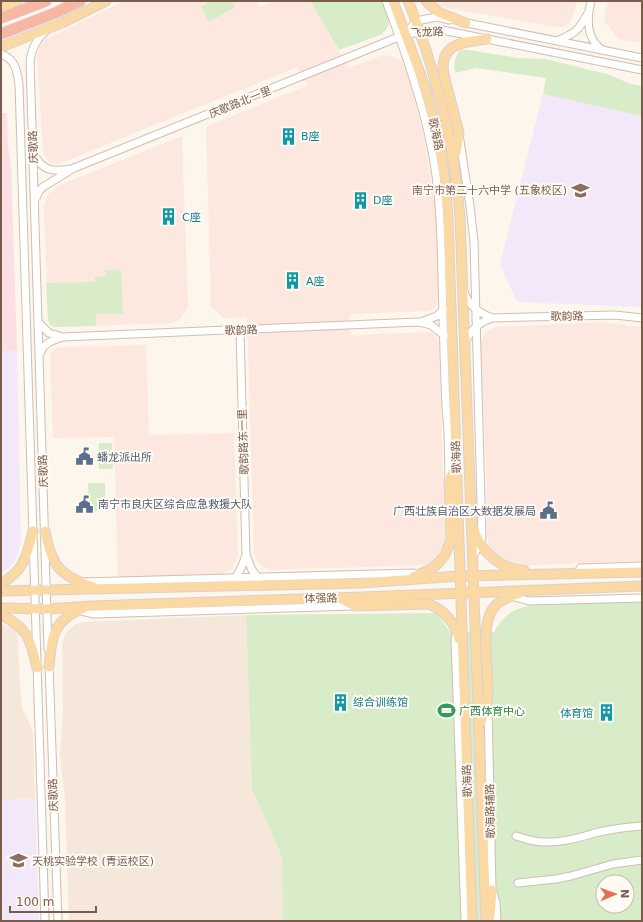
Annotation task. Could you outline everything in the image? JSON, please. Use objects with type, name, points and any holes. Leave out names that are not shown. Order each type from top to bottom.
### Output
[{"type":"highway","points":[[1,18],[46,1]]},
{"type":"highway","points":[[1,34],[80,1]]},
{"type":"main road","points":[[1,8],[17,1]]},
{"type":"main road","points":[[1,47],[50,28],[106,1]]},
{"type":"main road","name":"歌海路","points":[[393,1],[402,35],[426,89],[438,138],[445,180],[451,289],[472,921]]},
{"type":"main road","name":"歌海路","points":[[408,1],[437,84],[450,134],[457,179],[463,288],[486,921]]},
{"type":"main road","points":[[426,1],[438,12],[466,23]]},
{"type":"main road","points":[[454,162],[459,133],[444,75],[444,61],[448,51],[453,46],[460,43],[487,39]]},
{"type":"main road","points":[[402,580],[433,568],[445,555],[452,540],[449,481],[456,465]]},
{"type":"main road","points":[[471,516],[475,532],[480,542],[498,562],[506,567],[518,570],[580,568],[599,573]]},
{"type":"main road","points":[[2,589],[24,562],[29,550],[33,531]]},
{"type":"main road","points":[[45,531],[50,555],[62,571],[80,582],[98,589]]},
{"type":"main road","name":"体强路","points":[[2,589],[46,590],[361,583],[460,576],[642,572]]},
{"type":"main road","name":"体强路","points":[[1,608],[47,609],[91,606],[642,586]]},
{"type":"main road","points":[[479,729],[488,701],[486,625],[491,611],[495,605],[511,596],[529,590]]},
{"type":"main road","points":[[339,598],[355,606],[429,604],[439,608],[448,616],[458,632],[462,651]]},
{"type":"main road","points":[[49,667],[51,644],[54,632],[60,624],[78,611],[91,606]]},
{"type":"main road","points":[[1,615],[15,622],[24,631],[31,642],[37,668]]},
{"type":"main road","points":[[489,921],[492,890]]},
{"type":"street","points":[[1,8],[8,1]]},
{"type":"street","points":[[386,1],[402,35],[423,110],[436,176],[441,237],[449,481]]},
{"type":"street","points":[[413,1],[415,18]]},
{"type":"street","points":[[557,41],[570,36],[578,30],[588,12],[591,1]]},
{"type":"street","points":[[588,12],[591,36],[596,45],[602,50]]},
{"type":"street","name":"飞龙路","points":[[402,35],[415,18],[437,17],[642,58]]},
{"type":"street","name":"庆歌路","points":[[50,28],[37,40],[31,52],[31,83],[46,590],[58,921]]},
{"type":"street","name":"飞龙路","points":[[402,35],[442,30],[642,70]]},
{"type":"street","name":"庆歌路北一里","points":[[35,203],[39,191],[43,187],[74,168],[402,35]]},
{"type":"street","name":"庆歌路","points":[[1,54],[6,56],[15,65],[19,84],[45,921]]},
{"type":"street","points":[[19,84],[31,83]]},
{"type":"street","points":[[459,133],[474,242],[482,538],[472,559]]},
{"type":"street","name":"庆歌路北一里","points":[[33,154],[37,161],[47,169],[60,170],[74,168]]},
{"type":"street","points":[[463,288],[468,301],[476,310],[492,318]]},
{"type":"street","points":[[443,311],[447,304],[451,289]]},
{"type":"street","name":"歌韵路","points":[[40,359],[41,350],[46,344],[63,337],[419,322],[437,316],[443,311]]},
{"type":"street","name":"歌韵路","points":[[492,318],[615,315],[642,318]]},
{"type":"street","points":[[464,344],[476,325],[492,318]]},
{"type":"street","name":"歌韵路","points":[[38,322],[49,333],[63,337]]},
{"type":"street","name":"歌韵路","points":[[419,322],[431,325],[444,334],[452,345]]},
{"type":"street","name":"歌韵路东一里","points":[[240,330],[246,555],[252,570],[265,585]]},
{"type":"street","points":[[32,495],[44,494]]},
{"type":"street","name":"歌韵路东一里","points":[[228,586],[236,578],[246,555]]},
{"type":"street","points":[[580,568],[642,566]]},
{"type":"street","points":[[80,582],[413,573],[433,578]]},
{"type":"street","points":[[494,591],[529,601],[642,598]]},
{"type":"street","points":[[65,608],[94,614],[355,606]]},
{"type":"street","points":[[462,622],[455,639],[466,921]]},
{"type":"street","name":"歌海路辅路","points":[[488,701],[492,890],[496,903],[497,921]]},
{"type":"street","points":[[516,836],[543,842],[560,841],[600,832],[642,826]]},
{"type":"street","points":[[518,883],[556,879],[577,875],[614,864],[642,860]]},
{"type":"shaded area","points":[[124,1],[257,1],[261,7],[272,1],[310,1],[349,68],[383,55],[392,56],[399,59],[406,67],[424,138],[436,213],[439,296],[436,306],[429,311],[350,314],[350,335],[431,332],[434,334],[439,343],[445,541],[436,560],[427,565],[269,570],[257,561],[254,553],[247,317],[224,318],[211,307],[206,127],[308,85],[297,67],[59,164],[50,163],[46,159],[43,152],[37,53],[46,39]]},
{"type":"shaded area","points":[[430,1],[577,1],[570,22],[563,27],[555,27],[442,7]]},
{"type":"shaded area","points":[[608,1],[642,1],[642,43],[619,39],[604,21]]},
{"type":"shaded area","name":"南宁市第二十六中学 (五象校区)","points":[[543,94],[642,116],[642,307],[517,302],[500,264]]},
{"type":"shaded area","points":[[1,113],[7,113],[8,146],[11,165],[17,351],[1,352]]},
{"type":"shaded area","points":[[182,136],[188,307],[181,318],[172,323],[55,327],[50,325],[48,320],[44,206],[48,194],[60,185]]},
{"type":"shaded area","points":[[601,322],[642,327],[642,561],[516,566],[500,560],[489,549],[487,535],[487,487],[480,344],[485,333],[495,327]]},
{"type":"shaded area","points":[[146,345],[149,435],[234,433],[238,556],[233,568],[222,575],[118,578],[114,437],[53,438],[50,356],[53,350],[59,347]]},
{"type":"shaded area","points":[[17,351],[21,539],[19,551],[14,562],[6,571],[1,573],[1,352]]},
{"type":"shaded area","points":[[246,615],[252,789],[282,857],[283,921],[69,921],[65,800],[60,756],[63,709],[62,643],[66,633],[76,624],[84,622]]},
{"type":"shaded area","points":[[1,624],[11,627],[16,632],[18,642],[22,708],[33,734],[35,799],[1,800]]},
{"type":"shaded area","name":"天桃实验学校 (青运校区)","points":[[35,799],[39,921],[1,921],[1,800]]},
{"type":"green space","points":[[211,1],[232,1],[235,7],[209,22],[201,7]]},
{"type":"green space","points":[[310,1],[382,1],[388,14],[388,26],[380,35],[339,50]]},
{"type":"green space","points":[[460,50],[469,50],[518,58],[545,59],[607,74],[631,84],[642,86],[642,116],[543,94],[546,78],[476,68],[455,73],[455,61]]},
{"type":"green space","points":[[105,270],[121,270],[123,314],[96,314],[96,326],[55,327],[50,325],[48,320],[46,283],[95,282],[95,277],[106,276]]},
{"type":"green space","points":[[99,443],[112,443],[113,469],[99,469]]},
{"type":"green space","points":[[88,483],[105,483],[105,511],[89,511]]},
{"type":"green space","name":"广西体育中心","points":[[642,598],[642,921],[283,921],[282,857],[252,789],[246,615],[437,613],[450,632],[494,632],[507,615],[523,607],[537,604]]},
{"type":"place","name":"B座","points":[[288,136]]},
{"type":"place","name":"南宁市第二十六中学 (五象校区)","points":[[580,190]]},
{"type":"place","name":"D座","points":[[360,200]]},
{"type":"place","name":"C座","points":[[169,217]]},
{"type":"place","name":"A座","points":[[293,281]]},
{"type":"place","name":"蟠龙派出所","points":[[84,457]]},
{"type":"place","name":"南宁市良庆区综合应急救援大队","points":[[85,504]]},
{"type":"place","name":"广西壮族自治区大数据发展局","points":[[549,511]]},
{"type":"place","name":"综合训练馆","points":[[340,702]]},
{"type":"place","name":"广西体育中心","points":[[446,711]]},
{"type":"place","name":"体育馆","points":[[606,713]]},
{"type":"place","name":"天桃实验学校 (青运校区)","points":[[19,861]]}]
